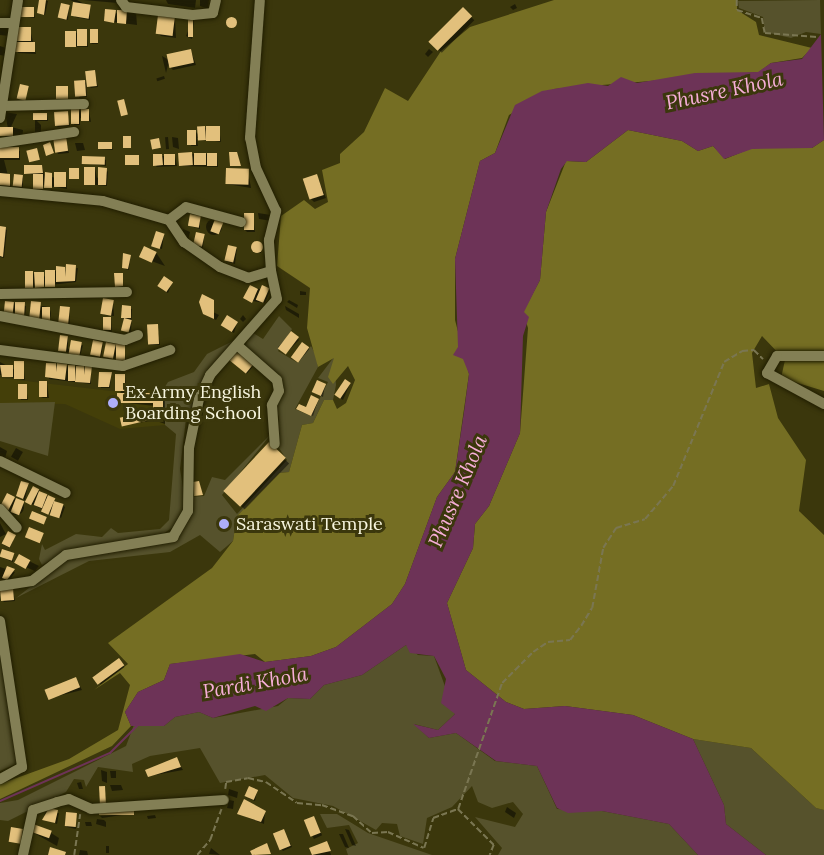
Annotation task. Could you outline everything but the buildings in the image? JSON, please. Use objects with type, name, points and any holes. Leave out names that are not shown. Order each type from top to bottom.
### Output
[{"type":"street","points":[[18,0],[4,58],[1,112],[84,104]]},
{"type":"street","points":[[121,0],[126,7],[194,15],[213,13],[216,0]]},
{"type":"street","points":[[0,585],[32,581],[66,555],[173,537],[188,511],[189,448],[199,399],[210,375],[277,299],[271,271],[269,240],[276,211],[256,168],[250,138],[260,0]]},
{"type":"street","points":[[0,23],[13,23]]},
{"type":"street","points":[[0,143],[74,132]]},
{"type":"street","points":[[0,191],[103,201],[169,220],[184,242],[220,267],[248,278],[271,271]]},
{"type":"street","points":[[169,220],[186,207],[241,222]]},
{"type":"street","points":[[0,294],[127,292]]},
{"type":"street","points":[[0,316],[125,340],[138,335]]},
{"type":"street","points":[[237,345],[277,380],[279,391],[272,405],[275,444]]},
{"type":"street","points":[[0,350],[123,366],[170,350]]},
{"type":"street","points":[[824,356],[777,356],[769,365],[768,374],[824,404]]},
{"type":"street","points":[[0,461],[66,493]]},
{"type":"street","points":[[0,509],[17,528]]},
{"type":"street","points":[[0,621],[22,767],[0,779]]},
{"type":"street","points":[[23,855],[33,810],[69,799],[81,805],[139,809],[224,800]]},
{"type":"path","points":[[737,0],[737,10],[762,18],[765,33],[817,38]]},
{"type":"path","points":[[458,809],[499,690],[533,652],[548,642],[570,640],[581,626],[592,608],[603,548],[616,528],[645,519],[673,486],[724,362],[754,350],[769,365]]},
{"type":"path","points":[[197,855],[210,840],[224,800],[226,782],[266,782],[297,803],[322,805],[353,816],[372,833],[388,832],[424,848],[433,818],[458,809]]},
{"type":"path","points":[[74,855],[81,805]]},
{"type":"path","points":[[458,809],[494,845],[490,855]]},
{"type":"shaded area","points":[[554,0],[737,0],[737,10],[756,22],[759,35],[812,48],[802,58],[771,63],[759,72],[554,89],[509,115],[495,153],[480,161],[455,259],[455,320],[469,374],[455,472],[437,497],[405,584],[392,604],[336,647],[311,656],[265,662],[255,654],[170,664],[164,680],[138,692],[125,712],[131,726],[112,746],[0,799],[0,784],[69,759],[118,730],[130,685],[120,673],[94,690],[128,664],[108,643],[212,568],[233,541],[237,516],[279,473],[289,472],[302,425],[313,423],[324,400],[333,400],[337,409],[346,403],[355,380],[348,366],[333,384],[328,377],[334,358],[318,367],[307,328],[310,288],[277,266],[281,216],[304,200],[315,209],[328,202],[322,170],[340,163],[340,154],[364,132],[385,88],[408,101],[441,51],[470,27]]},
{"type":"shaded area","points":[[820,0],[821,34],[806,32],[791,38],[765,32],[763,17],[739,8],[738,1]]},
{"type":"shaded area","points":[[628,130],[682,141],[698,151],[713,146],[725,159],[752,148],[812,148],[824,140],[824,391],[781,378],[785,360],[762,336],[752,353],[756,388],[769,384],[778,418],[806,460],[799,511],[824,535],[824,810],[816,808],[751,748],[693,739],[633,715],[565,706],[524,709],[506,702],[466,670],[447,603],[473,548],[475,524],[489,506],[520,433],[528,328],[523,312],[540,280],[546,212],[566,161],[586,162]]},
{"type":"shaded area","points":[[279,316],[292,329],[278,351],[298,363],[311,346],[316,355],[318,367],[295,409],[311,416],[328,382],[318,378],[334,357],[336,385],[333,400],[324,400],[313,423],[302,425],[289,472],[279,473],[237,516],[233,541],[220,552],[200,535],[170,552],[89,561],[16,598],[69,557],[170,540],[190,497],[204,496],[212,477],[225,480],[272,433],[222,495],[237,514],[287,460],[277,445],[279,417],[274,404],[283,384],[245,345],[253,333],[263,339]]},
{"type":"shaded area","points":[[241,337],[186,419],[180,469],[186,506],[178,524],[158,537],[74,548],[42,565],[39,559],[42,544],[45,550],[76,534],[102,537],[111,528],[118,533],[160,529],[169,520],[176,434],[165,425],[163,390],[168,382],[194,372],[207,354]]},
{"type":"shaded area","name":"Ex Army English Boarding School","points":[[0,378],[111,391],[163,390],[165,425],[120,429],[65,404],[0,403]]},
{"type":"shaded area","points":[[55,402],[48,456],[0,441],[0,403]]},
{"type":"shaded area","points":[[0,645],[18,763],[0,771]]},
{"type":"shaded area","points":[[406,645],[418,655],[434,656],[455,714],[438,730],[414,724],[429,738],[456,733],[495,761],[537,766],[557,809],[602,811],[669,824],[698,855],[498,855],[502,848],[475,817],[515,827],[523,814],[513,802],[492,808],[478,802],[472,786],[452,807],[427,818],[423,844],[400,836],[397,824],[382,823],[376,830],[333,806],[293,798],[265,775],[220,783],[200,748],[150,756],[132,764],[133,772],[98,767],[86,787],[84,780],[74,779],[66,792],[8,821],[0,820],[0,803],[18,800],[126,746],[135,722],[164,726],[175,717],[199,712],[213,718],[278,706],[288,698],[310,699],[324,685],[362,675]]},
{"type":"shaded area","points":[[693,739],[751,748],[816,808],[824,810],[824,855],[766,855],[726,824],[724,805]]},
{"type":"shaded area","points":[[320,814],[337,814],[368,833],[432,855],[348,855],[346,849],[358,843],[349,825],[327,828]]},
{"type":"water","name":"Phusre Khola","points":[[821,34],[824,140],[812,148],[752,149],[724,159],[713,146],[698,151],[682,141],[628,130],[586,162],[567,161],[561,169],[546,212],[540,280],[524,312],[529,317],[523,336],[520,433],[489,506],[475,524],[473,548],[447,603],[466,670],[506,702],[524,709],[565,706],[633,715],[693,739],[724,805],[726,824],[766,855],[698,855],[669,824],[602,811],[568,813],[557,808],[537,766],[496,761],[456,733],[429,738],[413,724],[438,730],[455,714],[441,703],[446,679],[434,656],[410,653],[406,645],[362,675],[324,685],[310,699],[288,698],[266,711],[255,706],[213,718],[199,712],[175,717],[164,726],[131,726],[125,712],[138,692],[164,680],[170,664],[240,654],[265,662],[311,656],[336,647],[392,604],[405,584],[437,497],[455,472],[469,374],[463,359],[453,355],[458,347],[455,259],[480,161],[495,153],[515,105],[542,91],[588,83],[608,86],[621,77],[637,83],[695,73],[758,72],[771,63],[802,59]]},
{"type":"waterway","name":"Pardi Khola","points":[[0,801],[110,753],[140,723]]},
{"type":"place","name":"Ex Army English Boarding School","points":[[113,403]]},
{"type":"place","name":"Saraswati Temple","points":[[224,524]]}]
